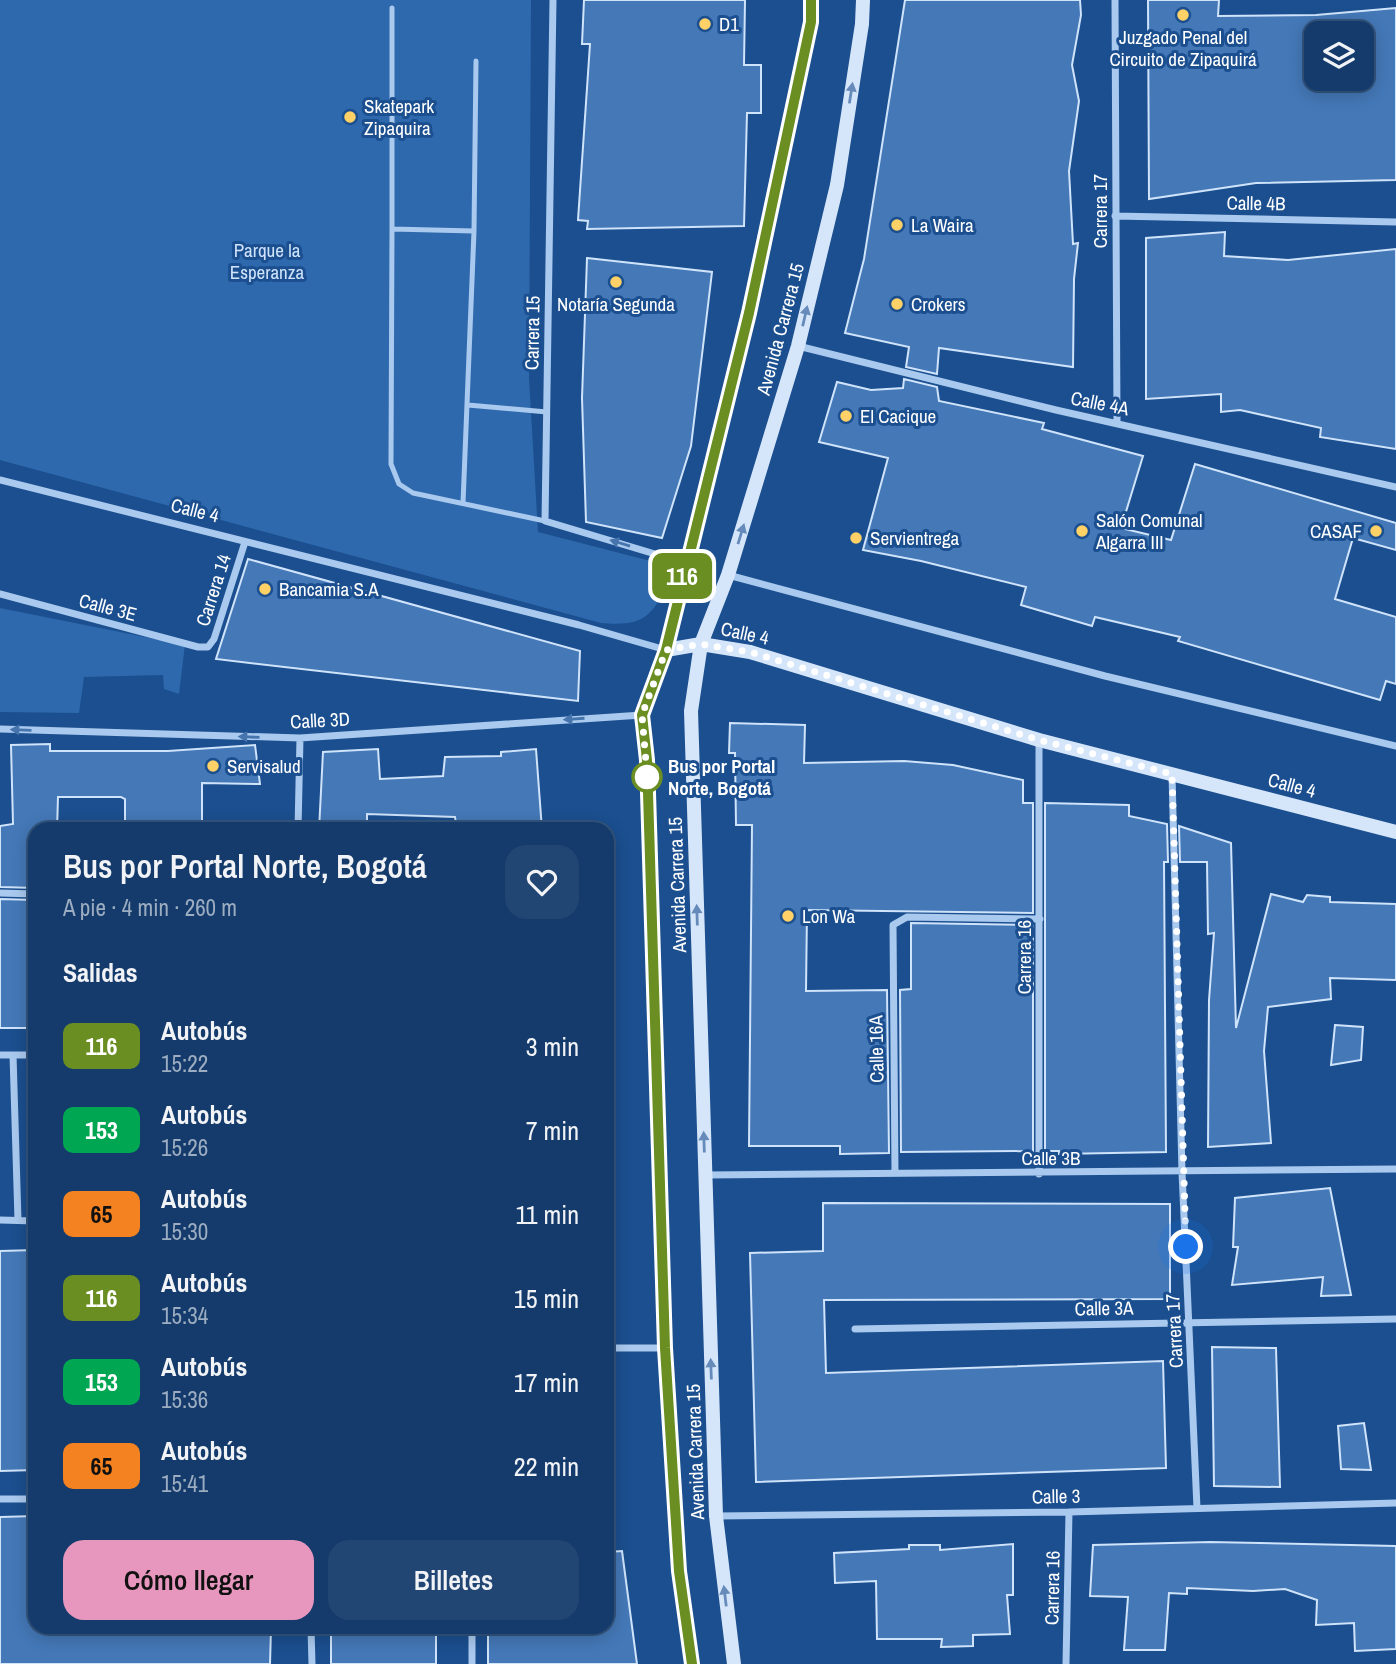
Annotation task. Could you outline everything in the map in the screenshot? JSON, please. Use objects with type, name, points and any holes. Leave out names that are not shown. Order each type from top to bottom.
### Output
[{"type":"main road","name":"Avenida Carrera 15","points":[[692,1664],[679,1571],[665,1348],[647,760],[642,715],[666,650],[685,563],[749,313],[811,22],[811,0]]},
{"type":"main road","name":"Avenida Carrera 15","points":[[734,1664],[716,1516],[691,711],[701,644],[728,575],[798,346],[836,185],[862,24],[863,0]]},
{"type":"main road","name":"Calle 4","points":[[666,650],[701,644],[750,652],[1039,740],[1396,832]]},
{"type":"street","name":"Carrera 15","points":[[545,521],[553,0]]},
{"type":"street","name":"Carrera 17","points":[[1115,0],[1117,422]]},
{"type":"street","name":"Calle 4B","points":[[1115,216],[1396,222]]},
{"type":"street","name":"Calle 4A","points":[[798,346],[1056,410],[1396,487]]},
{"type":"street","name":"Calle 4","points":[[0,480],[579,625],[666,650]]},
{"type":"street","points":[[545,521],[685,563]]},
{"type":"street","name":"Carrera 14","points":[[208,647],[214,639],[245,542]]},
{"type":"street","points":[[728,575],[1031,658],[1396,746]]},
{"type":"street","name":"Calle 3E","points":[[0,594],[198,647],[208,647]]},
{"type":"street","name":"Calle 3D","points":[[0,729],[300,738],[642,715]]},
{"type":"street","points":[[298,822],[300,738]]},
{"type":"street","name":"Carrera 16","points":[[1039,740],[1039,1174]]},
{"type":"street","name":"Carrera 17","points":[[1172,774],[1182,1172],[1197,1508]]},
{"type":"street","points":[[0,894],[28,894]]},
{"type":"street","name":"Calle 16A","points":[[895,1173],[892,925],[907,917],[1040,919]]},
{"type":"street","points":[[0,1055],[28,1055]]},
{"type":"street","points":[[13,1055],[18,1220]]},
{"type":"street","name":"Calle 3B","points":[[706,1175],[1396,1169]]},
{"type":"street","points":[[0,1220],[28,1221]]},
{"type":"street","name":"Calle 3A","points":[[855,1329],[1396,1319]]},
{"type":"street","points":[[614,1348],[665,1348]]},
{"type":"street","points":[[0,1499],[28,1499]]},
{"type":"street","name":"Calle 3","points":[[716,1516],[1069,1512],[1396,1503]]},
{"type":"street","name":"Carrera 16","points":[[1066,1664],[1069,1512]]},
{"type":"street","points":[[311,1634],[312,1664]]},
{"type":"street","points":[[472,1634],[472,1664]]},
{"type":"lane","points":[[392,8],[391,464],[405,489],[545,521]]},
{"type":"lane","points":[[463,503],[474,231],[476,61]]},
{"type":"lane","points":[[393,229],[474,231]]},
{"type":"lane","points":[[468,405],[547,412]]},
{"type":"green space","name":"Parque la Esperanza","points":[[0,0],[531,0],[529,378],[538,532],[674,567],[650,613],[632,622],[601,623],[0,460]]},
{"type":"green space","points":[[0,608],[185,645],[179,694],[164,689],[163,675],[84,677],[79,713],[0,712]]},
{"type":"building","points":[[584,0],[745,0],[744,65],[761,65],[761,113],[747,113],[744,226],[587,229],[588,221],[578,220],[590,44],[582,44]]},
{"type":"building","points":[[905,0],[1080,0],[1081,15],[1072,65],[1079,101],[1069,171],[1073,244],[1078,243],[1074,279],[1073,367],[939,348],[937,374],[906,367],[909,347],[845,333],[864,259]]},
{"type":"building","points":[[1148,0],[1219,0],[1218,16],[1316,15],[1396,8],[1396,180],[1256,183],[1149,199]]},
{"type":"building","points":[[1225,232],[1224,256],[1288,260],[1396,249],[1396,449],[1320,437],[1321,428],[1240,410],[1221,412],[1221,394],[1146,399],[1146,238]]},
{"type":"building","points":[[587,258],[712,272],[691,446],[662,538],[586,522],[582,398]]},
{"type":"building","points":[[904,379],[937,387],[939,401],[1044,423],[1042,429],[1143,456],[1121,528],[1171,540],[1195,464],[1396,523],[1396,550],[1353,538],[1335,599],[1396,617],[1396,684],[1386,681],[1380,700],[1178,641],[1180,637],[1095,617],[1092,626],[1021,605],[1026,587],[921,561],[863,550],[888,458],[819,442],[837,382],[871,390],[903,388]]},
{"type":"building","points":[[248,559],[580,651],[578,701],[216,659]]},
{"type":"building","points":[[730,723],[805,725],[804,763],[904,761],[953,765],[1023,780],[1023,803],[1033,803],[1033,913],[807,910],[806,991],[887,990],[889,1153],[840,1154],[840,1146],[749,1146],[752,825],[736,825],[735,753],[729,753]]},
{"type":"building","points":[[50,744],[50,751],[168,751],[255,745],[260,784],[202,783],[202,822],[125,822],[125,799],[121,797],[58,797],[57,822],[28,822],[28,888],[0,887],[0,826],[13,824],[11,745]]},
{"type":"building","points":[[378,749],[380,779],[443,776],[445,757],[501,756],[501,752],[536,749],[541,822],[456,822],[455,817],[367,814],[367,822],[319,822],[323,752]]},
{"type":"building","points":[[1045,803],[1129,805],[1129,816],[1167,824],[1168,862],[1164,862],[1166,1152],[1059,1154],[1059,1151],[1045,1151]]},
{"type":"building","points":[[1179,826],[1231,843],[1236,1028],[1271,894],[1303,902],[1307,895],[1330,897],[1330,902],[1396,904],[1396,980],[1330,978],[1331,999],[1268,1007],[1264,1051],[1271,1143],[1208,1147],[1209,1000],[1214,933],[1208,934],[1207,862],[1180,862]]},
{"type":"building","points":[[0,899],[28,900],[28,1028],[0,1028]]},
{"type":"building","points":[[911,923],[1033,925],[1033,1151],[901,1152],[900,990],[911,989]]},
{"type":"building","points":[[1335,1025],[1363,1027],[1361,1060],[1331,1065]]},
{"type":"building","points":[[1330,1188],[1351,1295],[1321,1296],[1323,1277],[1232,1285],[1238,1247],[1233,1247],[1235,1198]]},
{"type":"building","points":[[823,1203],[1170,1204],[1170,1299],[824,1300],[826,1373],[1163,1361],[1166,1468],[756,1482],[750,1253],[823,1251]]},
{"type":"building","points":[[28,1250],[28,1470],[0,1471],[0,1251]]},
{"type":"building","points":[[1212,1347],[1276,1348],[1280,1487],[1214,1486]]},
{"type":"building","points":[[1364,1423],[1371,1470],[1341,1469],[1338,1426]]},
{"type":"building","points":[[28,1516],[28,1634],[271,1634],[270,1664],[0,1664],[0,1517]]},
{"type":"building","points":[[1210,1542],[1396,1546],[1396,1649],[1355,1651],[1354,1623],[1316,1625],[1317,1600],[1285,1589],[1253,1591],[1187,1588],[1187,1594],[1169,1593],[1165,1650],[1124,1650],[1128,1597],[1090,1596],[1093,1545]]},
{"type":"building","points":[[1013,1544],[1013,1595],[1007,1595],[1010,1634],[973,1635],[973,1646],[941,1647],[942,1639],[877,1639],[876,1581],[835,1583],[834,1553],[909,1549],[909,1545],[940,1545],[940,1550]]},
{"type":"building","points":[[622,1551],[637,1664],[488,1664],[488,1634],[614,1634],[614,1552]]},
{"type":"building","points":[[331,1634],[436,1634],[436,1664],[331,1664]]},
{"type":"bus line","name":"116","points":[[692,1664],[679,1571],[665,1348],[647,760],[642,715],[666,650],[685,563],[749,313],[811,22],[811,0]]},
{"type":"place","name":"Juzgado Penal del Circuito de Zipaquirá","points":[[1183,15]]},
{"type":"place","name":"D1","points":[[705,24]]},
{"type":"place","name":"Skatepark Zipaquira","points":[[350,117]]},
{"type":"place","name":"La Waira","points":[[897,225]]},
{"type":"place","name":"Notaría Segunda","points":[[616,282]]},
{"type":"place","name":"Crokers","points":[[897,304]]},
{"type":"place","name":"El Cacique","points":[[846,416]]},
{"type":"place","name":"Salón Comunal Algarra III","points":[[1082,531]]},
{"type":"place","name":"CASAF","points":[[1376,531]]},
{"type":"place","name":"Servientrega","points":[[856,538]]},
{"type":"place","name":"Bancamia S.A","points":[[265,589]]},
{"type":"place","name":"Servisalud","points":[[213,766]]},
{"type":"place","name":"Bus por Portal Norte, Bogotá","points":[[647,777]]},
{"type":"place","name":"Lon Wa","points":[[788,916]]},
{"type":"route","points":[[647,777],[648,786],[642,715],[666,650],[701,644],[750,652],[1039,740],[1172,774],[1186,1247]]}]
